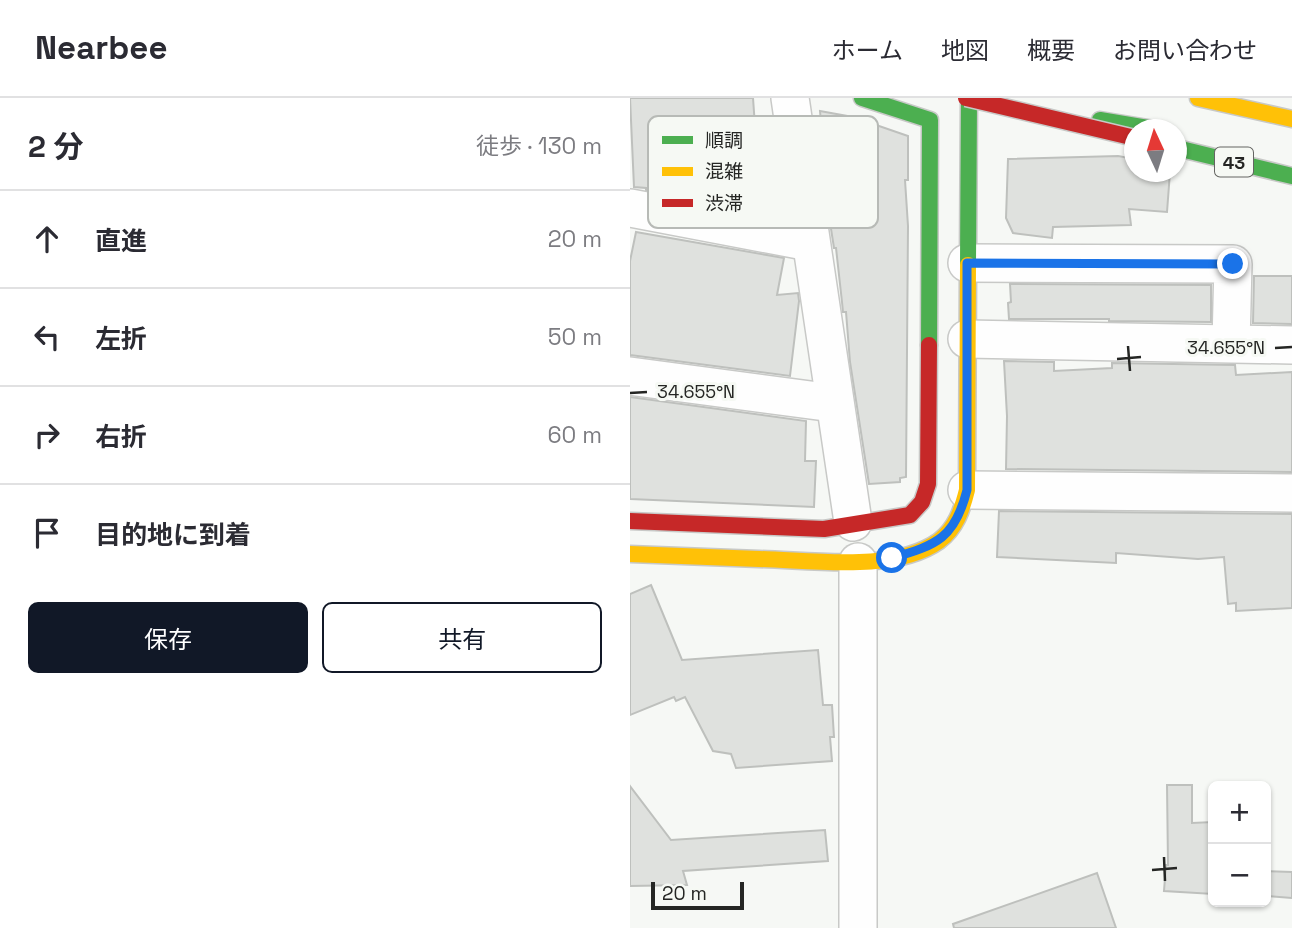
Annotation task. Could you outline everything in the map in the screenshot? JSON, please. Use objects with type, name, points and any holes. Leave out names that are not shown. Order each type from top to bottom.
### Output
[{"type":"main road","points":[[630,521],[824,528],[910,515],[922,502],[928,484],[930,120],[862,98]]},
{"type":"main road","points":[[630,554],[858,562],[892,558],[932,545],[949,532],[961,513],[967,490],[967,98],[1124,135]]},
{"type":"main road","points":[[1198,98],[1292,119]]},
{"type":"main road","points":[[988,103],[1124,124]]},
{"type":"main road","name":"43","points":[[1187,150],[1292,176]]},
{"type":"street","points":[[790,98],[792,116]]},
{"type":"street","points":[[630,208],[648,211]]},
{"type":"street","points":[[736,228],[810,242]]},
{"type":"street","points":[[808,228],[853,522]]},
{"type":"street","points":[[967,263],[1233,264],[1231,344]]},
{"type":"street","points":[[967,339],[1292,345]]},
{"type":"street","points":[[630,376],[833,403]]},
{"type":"street","points":[[967,490],[1292,493]]},
{"type":"street","points":[[858,562],[858,928]]},
{"type":"building","points":[[630,98],[753,98],[754,116],[648,116],[648,190],[634,187]]},
{"type":"building","points":[[820,111],[848,116],[820,116]]},
{"type":"building","points":[[878,126],[908,136],[908,180],[905,180],[908,226],[906,477],[900,478],[900,482],[869,484],[850,362],[846,312],[843,312],[831,228],[878,228]]},
{"type":"building","points":[[1124,157],[1124,182],[1169,182],[1167,212],[1129,209],[1131,225],[1053,227],[1052,238],[1013,233],[1006,218],[1008,159]]},
{"type":"building","points":[[636,232],[784,258],[777,295],[798,293],[799,301],[790,376],[630,355],[630,261]]},
{"type":"building","points":[[1254,276],[1292,276],[1292,324],[1253,323]]},
{"type":"building","points":[[1010,284],[1211,285],[1211,322],[1009,319]]},
{"type":"building","points":[[1004,361],[1054,362],[1054,371],[1112,368],[1112,363],[1235,365],[1236,375],[1292,372],[1292,472],[1006,469]]},
{"type":"building","points":[[630,397],[806,421],[805,461],[816,461],[814,507],[630,499]]},
{"type":"building","points":[[999,511],[1292,514],[1292,608],[1236,611],[1236,603],[1228,604],[1224,557],[1198,559],[1116,553],[1116,563],[997,557]]},
{"type":"building","points":[[651,585],[682,660],[818,650],[823,705],[832,705],[832,761],[736,768],[731,754],[713,751],[685,697],[676,701],[674,697],[630,715],[630,594]]},
{"type":"building","points":[[1167,785],[1192,785],[1192,823],[1208,822],[1208,894],[1164,891],[1168,865]]},
{"type":"building","points":[[630,786],[671,840],[825,830],[828,861],[683,871],[687,885],[630,886]]},
{"type":"building","points":[[1271,871],[1292,872],[1292,898],[1271,896]]},
{"type":"building","points":[[1097,873],[1116,928],[954,928],[953,924]]},
{"type":"traffic: fast","points":[[862,98],[930,120],[929,345]]},
{"type":"traffic: fast","points":[[968,265],[969,98]]},
{"type":"traffic: fast","points":[[1100,120],[1124,124]]},
{"type":"traffic: fast","points":[[1187,150],[1292,176]]},
{"type":"traffic: slow","points":[[1198,98],[1292,119]]},
{"type":"traffic: slow","points":[[630,554],[827,562],[876,561],[921,551],[939,541],[958,518],[967,490],[968,265]]},
{"type":"traffic: jam","points":[[966,98],[1124,135]]},
{"type":"traffic: jam","points":[[630,521],[824,529],[910,515],[922,502],[928,484],[929,345]]},
{"type":"route","points":[[892,558],[932,545],[949,532],[961,513],[967,490],[967,263],[1233,264]]}]
